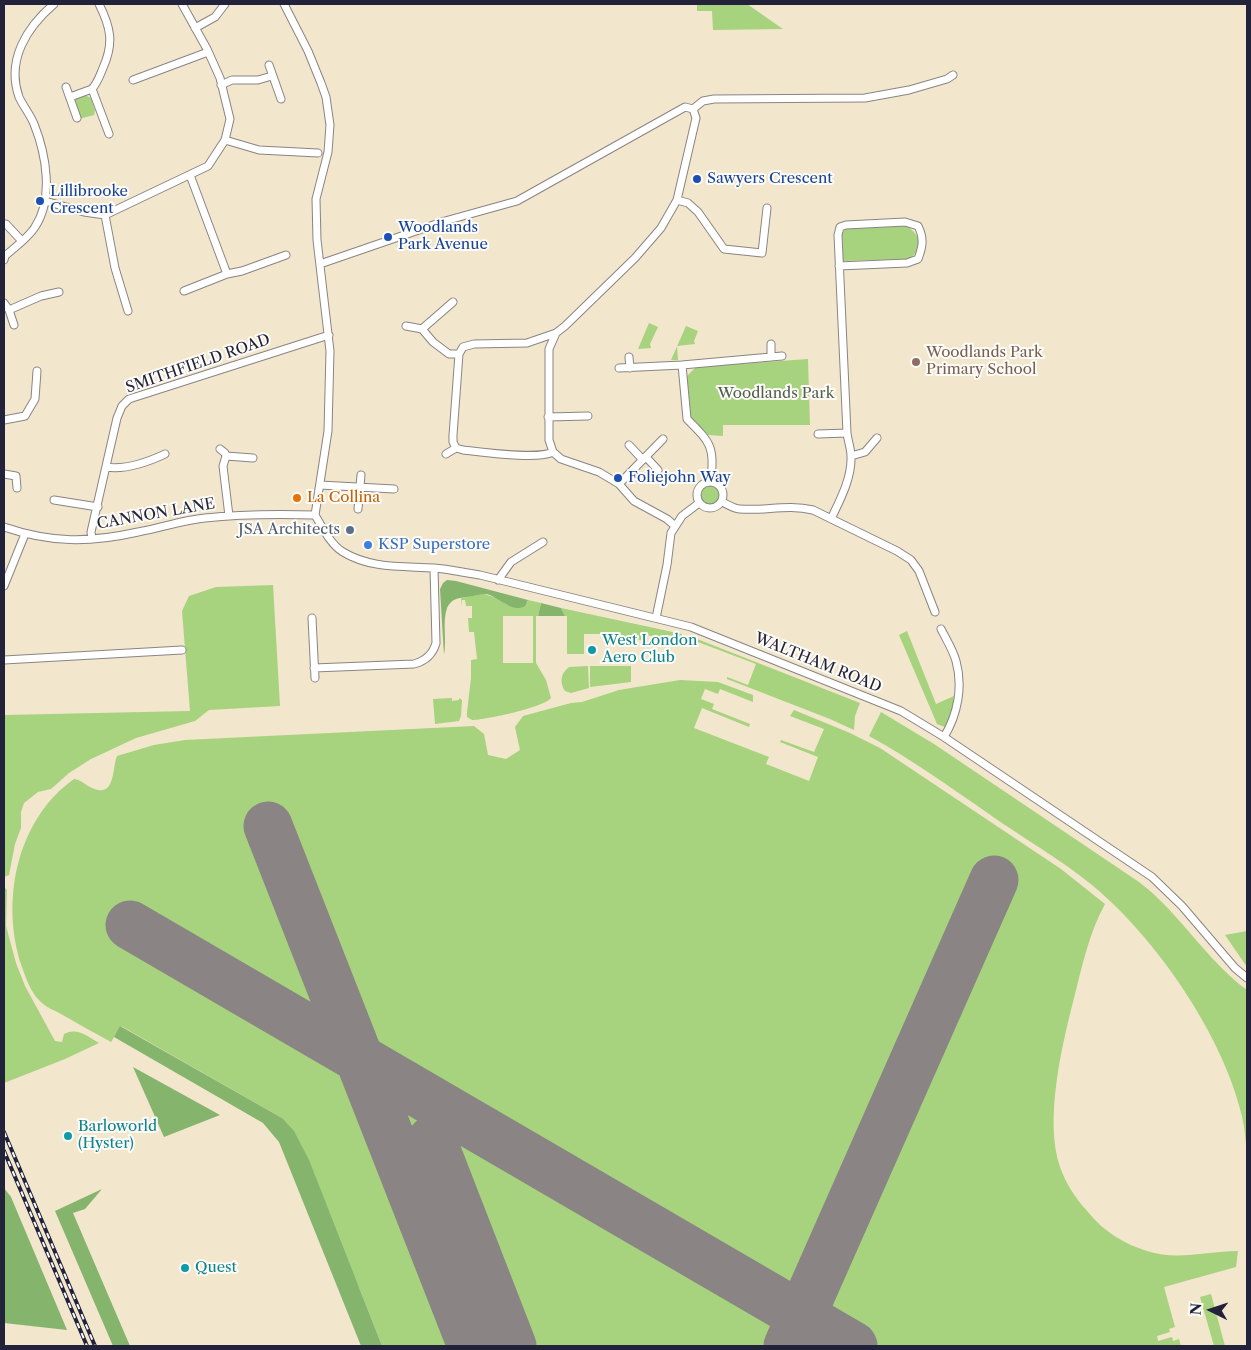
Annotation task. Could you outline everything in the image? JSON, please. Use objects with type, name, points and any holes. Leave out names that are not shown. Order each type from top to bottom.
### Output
[{"type":"street","points":[[4,260],[5,256],[35,227],[45,201],[47,174],[42,148],[34,122],[20,98],[14,68],[19,50],[29,32],[40,16],[54,4]]},
{"type":"street","points":[[70,97],[92,89],[97,83],[109,53],[111,39],[107,20],[99,4]]},
{"type":"street","points":[[45,201],[84,212],[105,215],[208,166],[225,140],[230,119],[221,85],[208,52],[182,4]]},
{"type":"street","points":[[195,28],[215,17],[225,4]]},
{"type":"street","points":[[284,4],[308,51],[321,83],[328,108],[330,125],[328,152],[316,199],[320,264],[329,335],[328,431],[315,515]]},
{"type":"street","points":[[133,80],[208,52]]},
{"type":"street","points":[[268,65],[281,99]]},
{"type":"street","points":[[693,109],[703,101],[714,99],[865,98],[909,90],[947,79],[953,75]]},
{"type":"street","points":[[221,85],[232,80],[258,80],[272,76]]},
{"type":"street","points":[[66,87],[76,118]]},
{"type":"street","points":[[92,89],[109,134]]},
{"type":"street","points":[[320,264],[445,221],[517,201],[685,106],[693,109]]},
{"type":"street","points":[[456,448],[453,442],[453,434],[459,354],[463,347],[468,344],[526,343],[556,332],[565,326],[635,258],[661,228],[677,200],[696,118],[693,109]]},
{"type":"street","points":[[225,140],[258,150],[318,154]]},
{"type":"street","points":[[301,153],[302,162]]},
{"type":"street","points":[[190,176],[228,274]]},
{"type":"street","points":[[677,200],[688,203],[698,212],[724,249],[762,253],[767,208]]},
{"type":"street","points":[[105,215],[115,268],[128,311]]},
{"type":"street","points":[[831,519],[843,493],[850,471],[851,456],[847,433],[838,235],[840,227],[846,225],[904,222],[918,226],[923,236],[922,249],[918,258],[907,263],[840,266]]},
{"type":"street","points":[[4,224],[22,240]]},
{"type":"street","points":[[184,291],[286,255]]},
{"type":"street","points":[[9,310],[41,296],[59,292]]},
{"type":"street","points":[[422,329],[453,302]]},
{"type":"street","points":[[4,303],[9,310],[14,324]]},
{"type":"street","points":[[406,326],[422,329],[433,342],[449,354],[459,354]]},
{"type":"street","points":[[556,332],[549,349],[548,417],[549,440],[553,452],[566,461],[598,472],[619,484],[634,502],[668,519],[675,526]]},
{"type":"street","name":"SMITHFIELD ROAD","points":[[92,539],[91,532],[117,418],[122,406],[129,399],[329,335]]},
{"type":"street","points":[[538,340],[549,349]]},
{"type":"street","points":[[770,344],[771,357]]},
{"type":"street","points":[[619,368],[682,365],[782,356]]},
{"type":"street","points":[[629,358],[630,368]]},
{"type":"street","points":[[682,365],[687,419],[704,436],[711,449],[711,482]]},
{"type":"street","points":[[4,420],[25,416],[35,399],[37,371]]},
{"type":"street","points":[[548,417],[588,416]]},
{"type":"street","points":[[818,434],[847,433]]},
{"type":"street","points":[[851,456],[865,452],[877,438]]},
{"type":"street","points":[[619,484],[663,439]]},
{"type":"street","points":[[629,445],[658,470]]},
{"type":"street","points":[[220,448],[226,456],[223,466],[229,516]]},
{"type":"street","points":[[446,454],[456,448],[528,455],[548,455],[553,452]]},
{"type":"street","points":[[106,467],[114,468],[152,460],[164,454]]},
{"type":"street","points":[[226,456],[253,458]]},
{"type":"street","points":[[4,474],[16,476],[17,488]]},
{"type":"street","points":[[358,508],[361,475]]},
{"type":"street","points":[[706,482],[711,482],[722,489],[723,498],[722,502],[715,508],[706,508],[699,503],[697,495],[699,487],[706,482]]},
{"type":"street","points":[[320,485],[394,489]]},
{"type":"street","points":[[54,500],[98,507]]},
{"type":"street","points":[[722,502],[738,509],[802,508],[812,510],[897,551],[912,560],[935,612]]},
{"type":"street","points":[[656,618],[667,565],[671,533],[682,516],[699,503]]},
{"type":"street","name":"CANNON LANE","points":[[4,527],[25,534],[69,541],[137,533],[204,518],[272,514],[315,515]]},
{"type":"street","name":"WALTHAM ROAD","points":[[315,515],[324,530],[342,551],[364,562],[384,566],[434,568],[498,580],[691,627],[902,711],[944,737],[1152,877],[1182,906],[1235,968],[1247,978]]},
{"type":"street","points":[[4,586],[25,534]]},
{"type":"street","points":[[498,580],[511,562],[544,542]]},
{"type":"street","points":[[314,668],[414,664],[425,660],[434,650],[436,643],[434,568]]},
{"type":"street","points":[[312,618],[315,678]]},
{"type":"street","points":[[941,628],[956,660],[958,683],[957,707],[951,725],[944,737]]},
{"type":"street","points":[[4,660],[182,650]]},
{"type":"green space","points":[[697,4],[747,4],[783,29],[713,30],[712,11],[697,11]]},
{"type":"green space","points":[[85,95],[91,98],[95,111],[94,115],[79,119],[74,104],[76,98]]},
{"type":"green space","points":[[906,226],[915,233],[919,242],[917,251],[909,259],[843,261],[842,233],[846,229]]},
{"type":"green space","points":[[649,323],[658,327],[650,344],[651,348],[638,349]]},
{"type":"green space","points":[[686,326],[698,331],[694,341],[695,344],[677,346]]},
{"type":"green space","points":[[677,346],[678,360],[671,360]]},
{"type":"green space","name":"Woodlands Park","points":[[808,359],[810,425],[723,425],[723,436],[708,435],[691,418],[687,376],[696,367]]},
{"type":"green space","points":[[710,485],[717,488],[720,495],[717,502],[710,505],[703,502],[700,495],[703,488]]},
{"type":"green space","points":[[447,580],[528,600],[525,606],[520,608],[510,606],[486,594],[453,601],[447,608],[446,613],[444,655],[440,589]]},
{"type":"green space","points":[[273,585],[280,706],[209,710],[195,721],[136,738],[91,759],[69,773],[51,789],[38,792],[24,803],[21,812],[21,828],[15,844],[9,875],[4,877],[4,715],[190,711],[182,611],[189,596],[216,587]]},
{"type":"green space","points":[[484,594],[497,598],[507,605],[527,603],[528,600],[541,603],[538,616],[536,616],[536,663],[546,680],[551,698],[546,702],[527,709],[501,715],[472,720],[467,717],[471,660],[477,659],[474,632],[469,632],[468,618],[472,618],[472,606],[466,606],[465,600],[462,600],[462,606],[461,598]],"holes":[[[503,616],[533,616],[533,663],[503,663]]]},
{"type":"green space","points":[[541,603],[561,608],[565,616],[538,616]]},
{"type":"green space","points":[[561,608],[682,634],[682,638],[667,635],[665,639],[642,634],[641,640],[607,634],[584,634],[584,654],[567,654],[567,616],[565,616]]},
{"type":"green space","points":[[907,631],[936,704],[954,696],[949,720],[945,727],[937,724],[899,635]]},
{"type":"green space","points":[[692,637],[860,703],[855,716],[854,730],[727,679],[727,677],[748,685],[756,664],[690,639]]},
{"type":"green space","points":[[588,666],[589,688],[571,693],[565,691],[562,681],[566,669],[569,667]]},
{"type":"green space","points":[[590,666],[631,666],[631,682],[590,687]]},
{"type":"green space","points":[[680,680],[718,682],[753,695],[753,702],[720,689],[718,694],[705,689],[701,699],[714,704],[712,709],[750,724],[749,727],[702,708],[694,728],[769,757],[766,764],[809,781],[818,757],[780,742],[781,740],[814,752],[824,729],[790,716],[794,710],[850,733],[880,748],[1061,869],[1105,904],[1086,950],[1060,1060],[1054,1105],[1056,1148],[1062,1173],[1075,1197],[1100,1225],[1122,1241],[1158,1254],[1192,1255],[1238,1251],[1236,1267],[1164,1287],[1175,1327],[1169,1329],[1170,1332],[1157,1336],[1158,1341],[1172,1337],[1173,1341],[1179,1339],[1181,1346],[382,1346],[360,1290],[282,1118],[121,1026],[111,1042],[44,1005],[33,993],[22,967],[16,942],[13,916],[13,890],[18,864],[26,840],[38,817],[54,796],[74,779],[100,790],[109,786],[117,756],[154,745],[185,740],[474,726],[484,734],[488,755],[506,759],[520,750],[515,727],[523,716],[571,703],[582,702],[619,690]]},
{"type":"green space","points":[[452,698],[452,701],[459,700],[459,698],[462,700],[459,721],[435,724],[433,699]]},
{"type":"green space","points":[[881,712],[934,744],[1139,882],[1154,894],[1232,978],[1247,990],[1247,1157],[1242,1116],[1233,1085],[1220,1053],[1184,990],[1140,932],[1092,885],[1067,866],[900,754],[869,736]]},
{"type":"green space","points":[[4,887],[7,890],[6,926],[16,963],[25,986],[55,1041],[62,1042],[64,1034],[73,1031],[82,1033],[99,1043],[65,1059],[4,1083]]},
{"type":"green space","points":[[1247,931],[1247,967],[1225,935]]},
{"type":"green space","points":[[120,1026],[282,1118],[294,1131],[309,1160],[382,1346],[361,1346],[279,1142],[263,1123],[114,1037]]},
{"type":"green space","points":[[133,1067],[220,1115],[164,1137]]},
{"type":"green space","points":[[4,1188],[11,1197],[67,1330],[4,1323]]},
{"type":"green space","points":[[102,1189],[85,1209],[73,1213],[130,1346],[113,1346],[55,1211]]},
{"type":"green space","points":[[1211,1294],[1225,1346],[1214,1346],[1200,1297]]},
{"type":"runway","points":[[268,826],[472,1346]]},
{"type":"runway","points":[[788,1346],[994,880]]},
{"type":"runway","points":[[130,925],[853,1346]]},
{"type":"runway","points":[[432,1140],[512,1346]]},
{"type":"railway","points":[[4,1132],[95,1346]]},
{"type":"railway","points":[[4,1151],[87,1346]]},
{"type":"place","name":"Sawyers Crescent","points":[[697,179]]},
{"type":"place","name":"Lillibrooke Crescent","points":[[40,201]]},
{"type":"place","name":"Woodlands Park Avenue","points":[[388,237]]},
{"type":"place","name":"Woodlands Park Primary School","points":[[916,362]]},
{"type":"place","name":"Foliejohn Way","points":[[618,478]]},
{"type":"place","name":"La Collina","points":[[297,498]]},
{"type":"place","name":"JSA Architects","points":[[350,530]]},
{"type":"place","name":"KSP Superstore","points":[[368,545]]},
{"type":"place","name":"West London Aero Club","points":[[592,650]]},
{"type":"place","name":"Barloworld (Hyster)","points":[[68,1136]]},
{"type":"place","name":"Quest","points":[[185,1268]]}]
